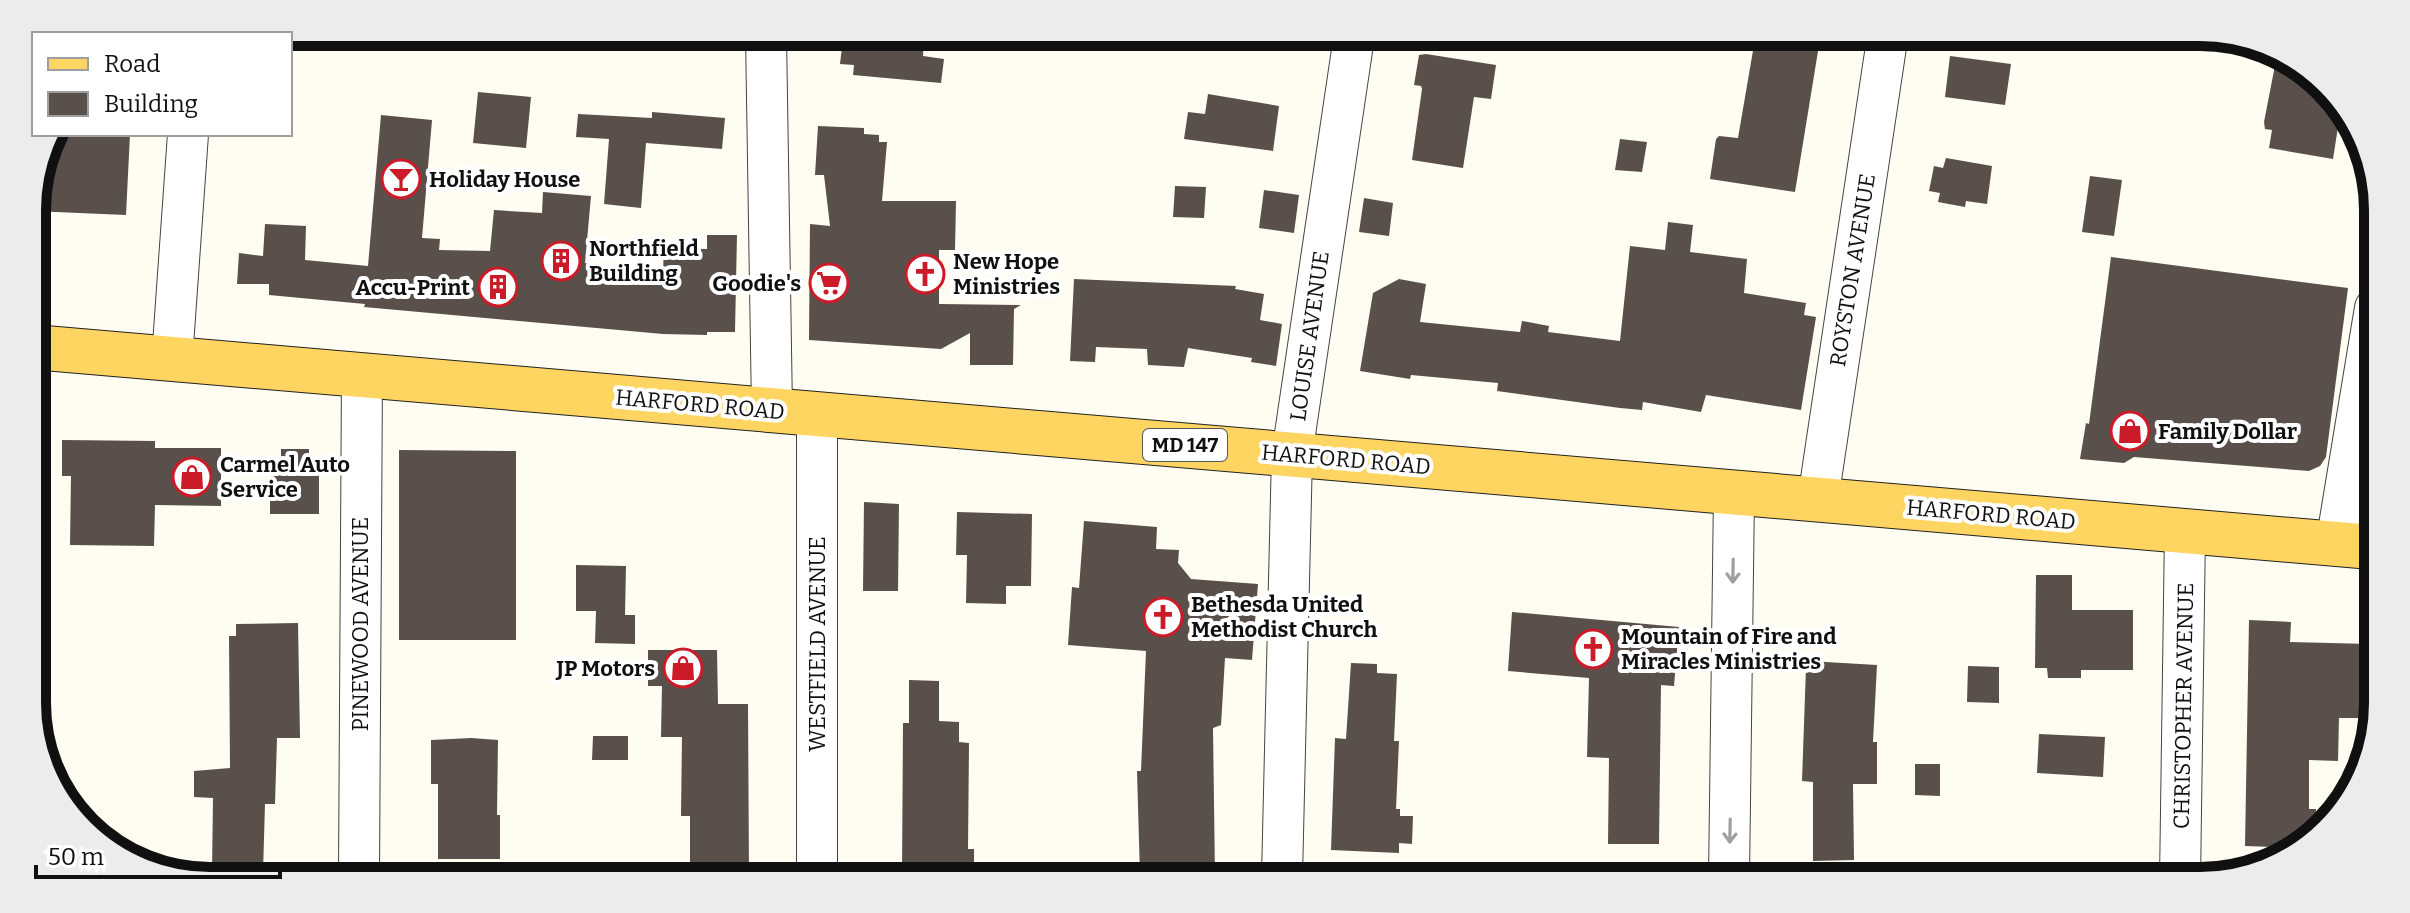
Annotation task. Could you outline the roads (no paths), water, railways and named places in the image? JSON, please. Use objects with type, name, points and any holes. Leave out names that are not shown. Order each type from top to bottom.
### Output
[{"type":"main road","name":"HARFORD ROAD","points":[[46,348],[2354,546]]},
{"type":"street","points":[[766,46],[772,410]]},
{"type":"street","name":"LOUISE AVENUE","points":[[1282,867],[1292,454],[1353,46]]},
{"type":"street","name":"ROYSTON AVENUE","points":[[1818,499],[1886,46]]},
{"type":"street","points":[[172,359],[188,136]]},
{"type":"street","name":"PINEWOOD AVENUE","points":[[359,867],[362,375]]},
{"type":"street","name":"WESTFIELD AVENUE","points":[[817,414],[817,867]]},
{"type":"street","points":[[2354,546],[2364,433]]},
{"type":"street","points":[[1729,867],[1734,493]]},
{"type":"street","name":"CHRISTOPHER AVENUE","points":[[2180,867],[2185,531]]},
{"type":"place","name":"Holiday House","points":[[401,179]]},
{"type":"place","name":"Northfield Building","points":[[561,261]]},
{"type":"place","name":"New Hope Ministries","points":[[925,274]]},
{"type":"place","name":"Goodie's","points":[[829,283]]},
{"type":"place","name":"Accu-Print","points":[[498,287]]},
{"type":"place","name":"Family Dollar","points":[[2130,431]]},
{"type":"place","name":"Carmel Auto Service","points":[[192,477]]},
{"type":"place","name":"Bethesda United Methodist Church","points":[[1163,617]]},
{"type":"place","name":"Mountain of Fire and Miracles Ministries","points":[[1593,649]]},
{"type":"place","name":"JP Motors","points":[[683,668]]}]
